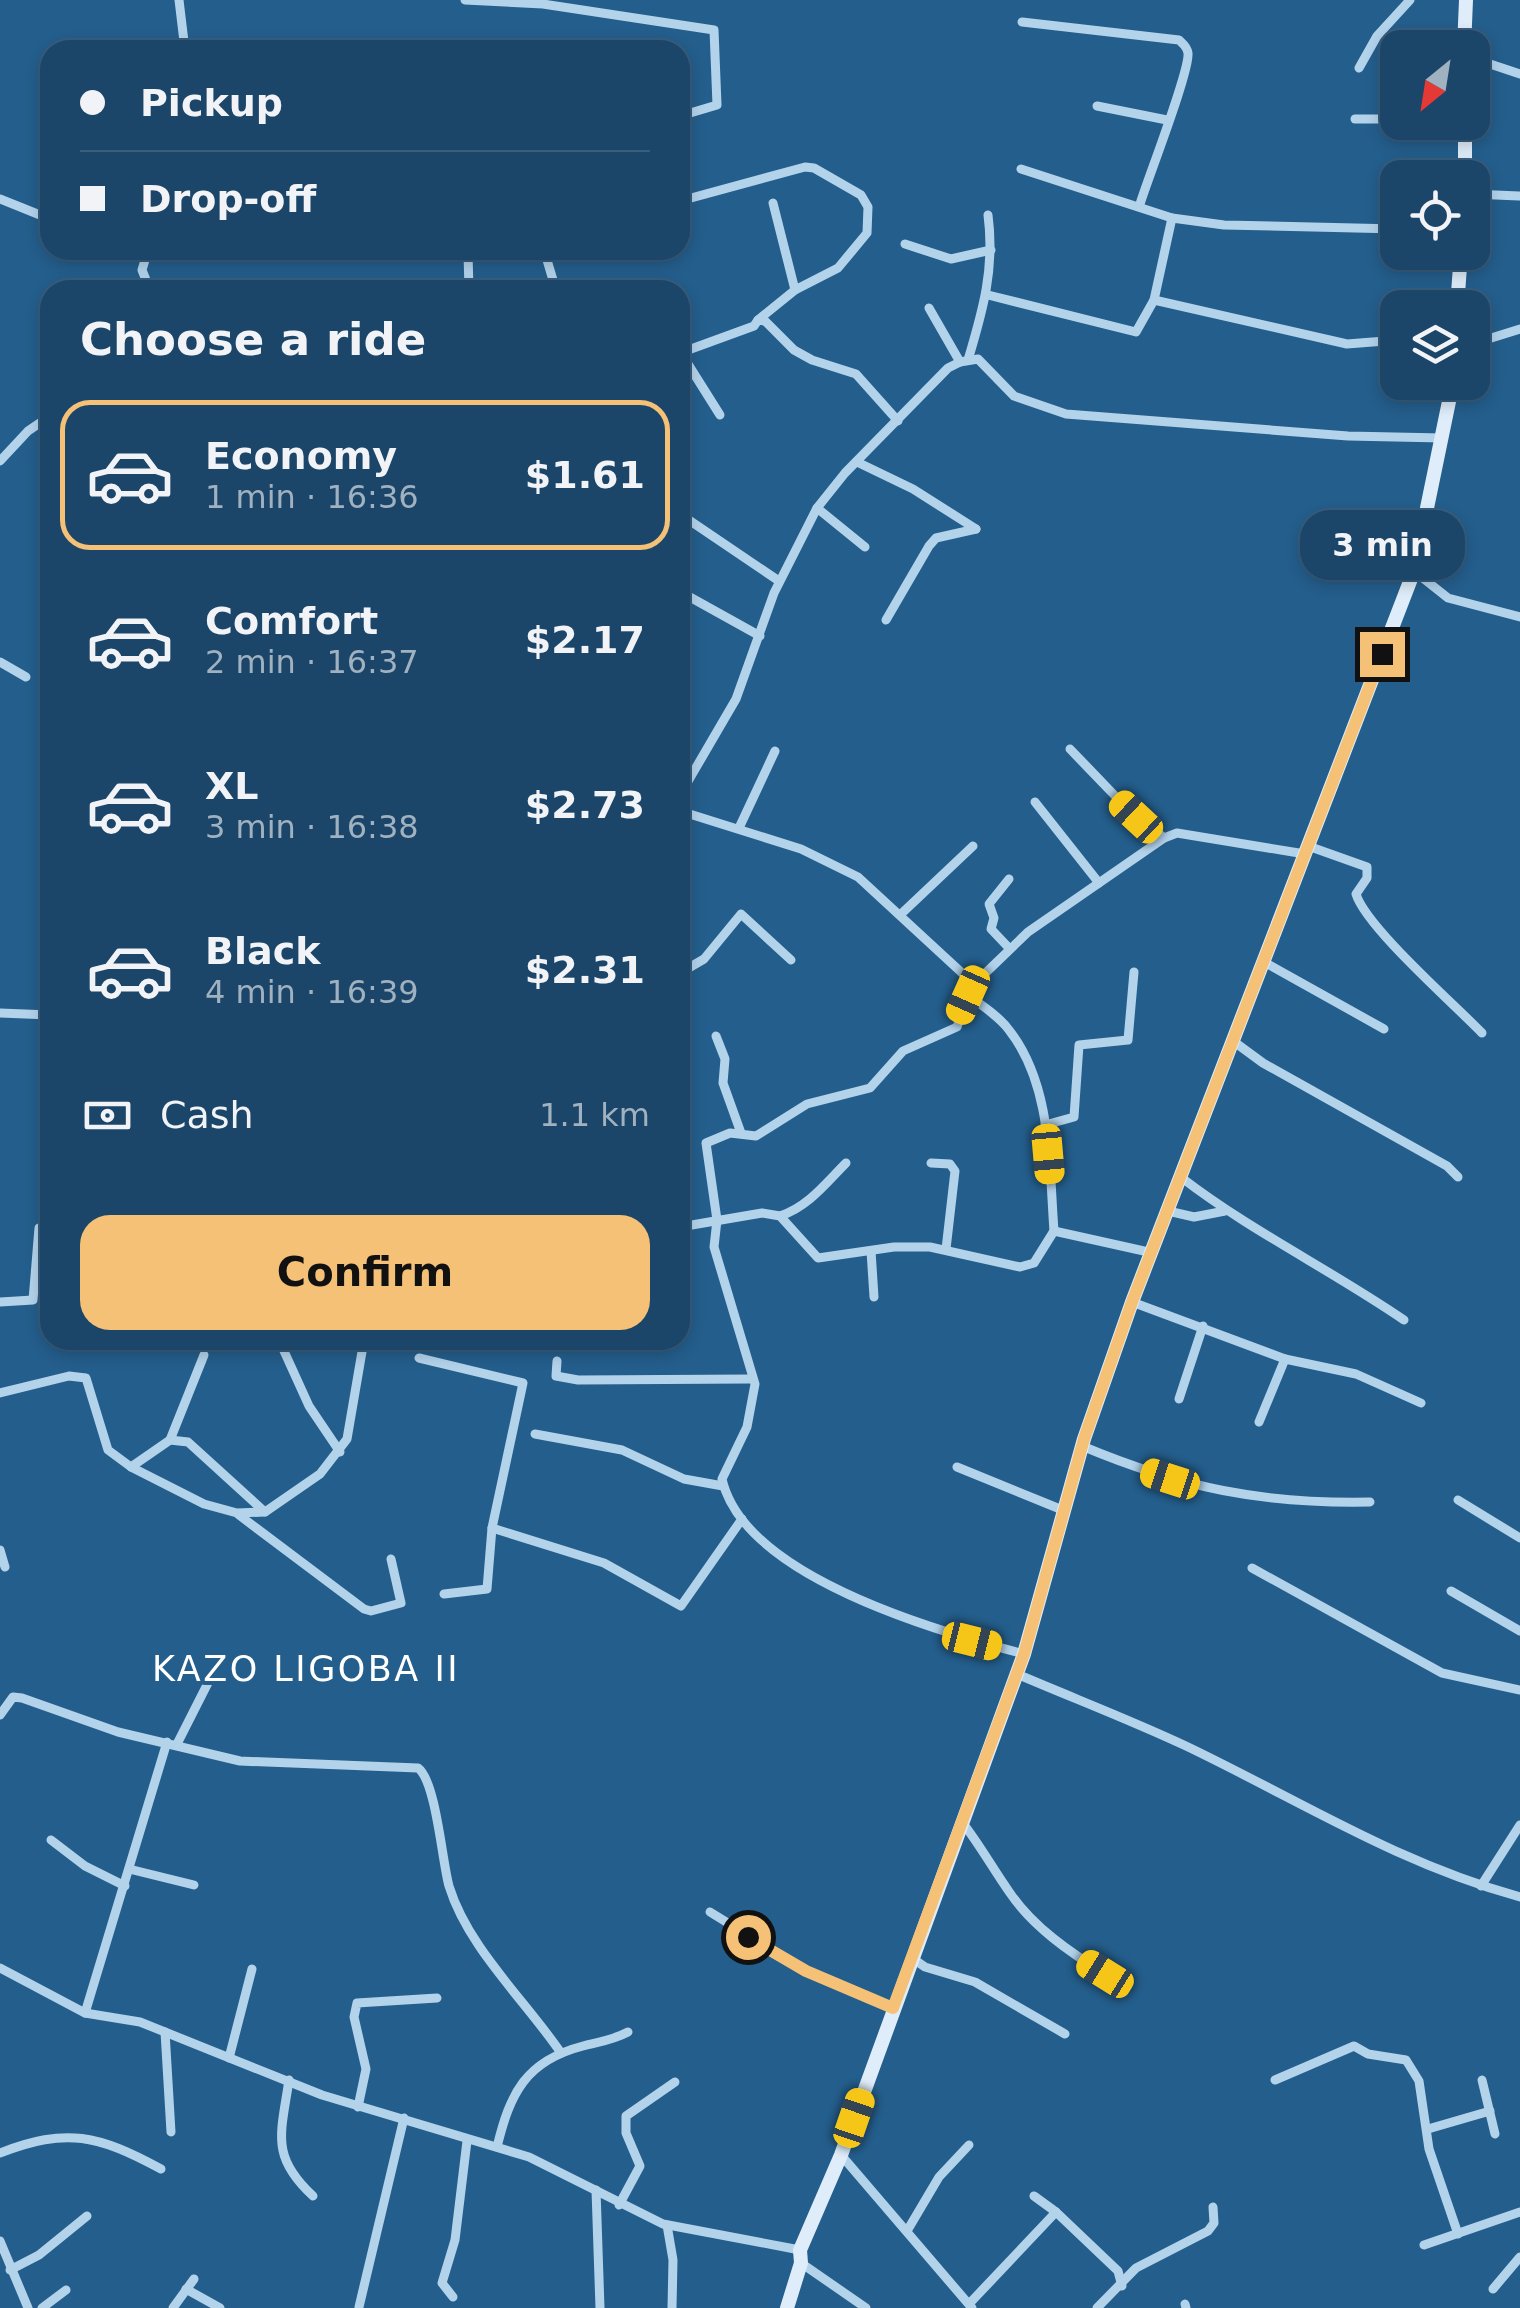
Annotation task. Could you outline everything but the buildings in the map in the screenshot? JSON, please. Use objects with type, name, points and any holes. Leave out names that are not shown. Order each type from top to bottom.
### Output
[{"type":"street","points":[[179,0],[184,40]]},
{"type":"street","points":[[465,0],[543,4],[714,30],[717,105],[690,113]]},
{"type":"street","points":[[1359,68],[1377,36],[1410,0]]},
{"type":"street","points":[[1465,30],[1466,0]]},
{"type":"street","points":[[1022,22],[1179,40],[1188,53],[1140,204]]},
{"type":"street","points":[[1490,64],[1520,74]]},
{"type":"street","points":[[1097,106],[1167,120]]},
{"type":"street","points":[[1355,118],[1380,119]]},
{"type":"street","points":[[690,198],[804,167],[814,168],[861,195],[868,208],[862,244],[838,268],[795,290],[754,326],[690,351]]},
{"type":"street","points":[[1021,169],[1140,204],[1172,218],[1224,225],[1380,228]]},
{"type":"street","points":[[1490,195],[1520,196]]},
{"type":"street","points":[[0,199],[40,215]]},
{"type":"street","points":[[772,203],[795,290]]},
{"type":"street","points":[[964,361],[988,294],[988,216]]},
{"type":"street","points":[[988,294],[1132,332],[1154,300],[1172,218]]},
{"type":"street","points":[[905,244],[951,260],[991,250]]},
{"type":"street","points":[[1154,300],[1346,344],[1380,341]]},
{"type":"street","points":[[928,308],[964,361]]},
{"type":"street","points":[[758,320],[766,321],[794,350],[812,360],[856,374],[898,421]]},
{"type":"street","points":[[1490,338],[1520,329]]},
{"type":"street","points":[[690,778],[736,700],[779,581],[817,508],[948,368],[964,361],[982,363],[1014,396],[1066,414],[1348,436],[1442,438]]},
{"type":"street","points":[[690,367],[720,415]]},
{"type":"street","points":[[786,2308],[800,2256],[841,2155],[1024,1654],[1082,1446],[1132,1302],[1414,569],[1449,400]]},
{"type":"street","points":[[0,461],[40,422]]},
{"type":"street","points":[[856,462],[913,489],[976,529],[936,538],[928,546],[886,620]]},
{"type":"street","points":[[817,508],[865,547]]},
{"type":"street","points":[[690,521],[779,581]]},
{"type":"street","points":[[1337,555],[1414,569],[1448,598],[1520,616]]},
{"type":"street","points":[[690,597],[760,636]]},
{"type":"street","points":[[0,662],[26,677]]},
{"type":"street","points":[[1070,749],[1120,801],[1164,838]]},
{"type":"street","points":[[739,828],[775,751]]},
{"type":"street","points":[[1034,802],[1099,883]]},
{"type":"street","points":[[690,814],[739,828],[845,870],[974,984]]},
{"type":"street","points":[[1024,1654],[946,1634],[870,1605],[761,1543],[742,1519],[723,1486],[724,1471],[747,1428],[755,1393],[714,1247],[717,1220],[706,1144],[740,1134],[756,1136],[807,1104],[870,1088],[902,1050],[957,1027],[974,984],[1009,948],[1164,838],[1178,833],[1306,850],[1367,868],[1367,878],[1356,894],[1360,903],[1396,947],[1482,1033]]},
{"type":"street","points":[[900,915],[974,846]]},
{"type":"street","points":[[1009,948],[991,929],[994,918],[989,904],[1010,879]]},
{"type":"street","points":[[690,967],[704,959],[741,914],[791,960]]},
{"type":"street","points":[[1264,962],[1384,1028]]},
{"type":"street","points":[[1046,1125],[1074,1117],[1079,1045],[1128,1040],[1134,972]]},
{"type":"street","points":[[780,1216],[814,1257],[946,1249],[1020,1267],[1034,1263],[1054,1231],[1046,1125],[1032,1066],[1009,1030],[968,995]]},
{"type":"street","points":[[0,1013],[40,1015]]},
{"type":"street","points":[[716,1036],[725,1060],[723,1084],[740,1134]]},
{"type":"street","points":[[1233,1041],[1263,1063],[1447,1166],[1458,1178]]},
{"type":"street","points":[[690,1225],[762,1213],[780,1216],[794,1212],[832,1181],[846,1163]]},
{"type":"street","points":[[930,1163],[950,1164],[955,1170],[946,1249]]},
{"type":"street","points":[[1182,1178],[1225,1210],[1335,1273],[1404,1320]]},
{"type":"street","points":[[1168,1212],[1194,1218],[1225,1210]]},
{"type":"street","points":[[0,1302],[32,1302],[39,1228]]},
{"type":"street","points":[[1054,1231],[1153,1252]]},
{"type":"street","points":[[870,1251],[874,1297]]},
{"type":"street","points":[[1132,1302],[1284,1359],[1356,1374],[1421,1403]]},
{"type":"street","points":[[1178,1400],[1203,1326]]},
{"type":"street","points":[[284,1350],[309,1406],[340,1452]]},
{"type":"street","points":[[0,1393],[69,1376],[86,1378],[108,1450],[131,1467],[204,1504],[237,1513],[265,1512],[320,1474],[348,1439],[362,1350]]},
{"type":"street","points":[[131,1467],[170,1440],[204,1355]]},
{"type":"street","points":[[419,1358],[523,1383],[492,1528],[487,1589],[444,1594]]},
{"type":"street","points":[[1259,1422],[1284,1359]]},
{"type":"street","points":[[557,1361],[556,1376],[578,1380],[750,1379]]},
{"type":"street","points":[[534,1434],[622,1450],[684,1479],[723,1486]]},
{"type":"street","points":[[170,1440],[188,1442],[265,1512]]},
{"type":"street","points":[[1082,1446],[1170,1479],[1260,1500],[1370,1502]]},
{"type":"street","points":[[957,1467],[1065,1511]]},
{"type":"street","points":[[1458,1500],[1520,1538]]},
{"type":"street","points":[[237,1513],[364,1609],[399,1606],[391,1560]]},
{"type":"street","points":[[492,1528],[604,1564],[681,1606],[742,1519]]},
{"type":"street","points":[[0,1550],[5,1568]]},
{"type":"street","points":[[1252,1568],[1442,1673],[1520,1690]]},
{"type":"street","points":[[1451,1590],[1520,1631]]},
{"type":"street","points":[[84,2012],[125,1886],[123,1875],[172,1743],[213,1673]]},
{"type":"street","points":[[1024,1677],[1186,1747],[1390,1852],[1520,1897]]},
{"type":"street","points":[[0,1690],[118,1732],[254,1764],[293,1760],[424,1772],[459,1914],[561,2054]]},
{"type":"street","points":[[0,1714],[13,1697]]},
{"type":"street","points":[[962,1821],[990,1856],[1018,1904],[1066,1948],[1105,1974]]},
{"type":"street","points":[[1481,1886],[1520,1825]]},
{"type":"street","points":[[51,1840],[85,1866],[125,1886]]},
{"type":"street","points":[[128,1868],[194,1885]]},
{"type":"street","points":[[710,1912],[806,1971],[893,2008]]},
{"type":"street","points":[[911,1957],[925,1967],[975,1982],[1065,2034]]},
{"type":"street","points":[[0,1968],[60,2004],[165,2032],[358,2107],[530,2157],[619,2205],[667,2225],[800,2256],[866,2308]]},
{"type":"street","points":[[229,2058],[252,1970]]},
{"type":"street","points":[[358,2107],[366,2068],[354,2017],[357,2003],[437,1998]]},
{"type":"street","points":[[165,2032],[171,2132]]},
{"type":"street","points":[[497,2148],[516,2087],[561,2054],[628,2032]]},
{"type":"street","points":[[1275,2080],[1354,2046],[1368,2054],[1405,2059],[1420,2082],[1428,2149],[1458,2234]]},
{"type":"street","points":[[288,2080],[282,2125],[286,2167],[313,2196]]},
{"type":"street","points":[[1482,2080],[1495,2134]]},
{"type":"street","points":[[619,2205],[640,2166],[626,2132],[626,2116],[675,2082]]},
{"type":"street","points":[[1428,2129],[1490,2112]]},
{"type":"street","points":[[359,2306],[404,2118]]},
{"type":"street","points":[[0,2153],[60,2135],[126,2150],[161,2169]]},
{"type":"street","points":[[453,2297],[442,2284],[455,2240],[467,2141]]},
{"type":"street","points":[[907,2231],[944,2170],[969,2145]]},
{"type":"street","points":[[841,2155],[966,2305],[1056,2212]]},
{"type":"street","points":[[596,2190],[600,2308]]},
{"type":"street","points":[[1034,2196],[1118,2271],[1122,2286]]},
{"type":"street","points":[[1097,2308],[1136,2268],[1208,2231],[1214,2223],[1213,2207]]},
{"type":"street","points":[[1424,2245],[1520,2212]]},
{"type":"street","points":[[10,2270],[38,2255],[86,2216]]},
{"type":"street","points":[[667,2225],[673,2260],[672,2308]]},
{"type":"street","points":[[0,2241],[28,2308]]},
{"type":"street","points":[[1493,2289],[1520,2257]]},
{"type":"street","points":[[173,2308],[194,2279]]},
{"type":"street","points":[[186,2289],[220,2308]]},
{"type":"street","points":[[42,2308],[66,2290]]},
{"type":"district","name":"KAZO LIGOBA II","points":[[306,1669]]},
{"type":"route","points":[[748,1937],[806,1971],[893,2008],[1024,1654],[1051,1570],[1084,1439],[1132,1302],[1382,654]]}]
